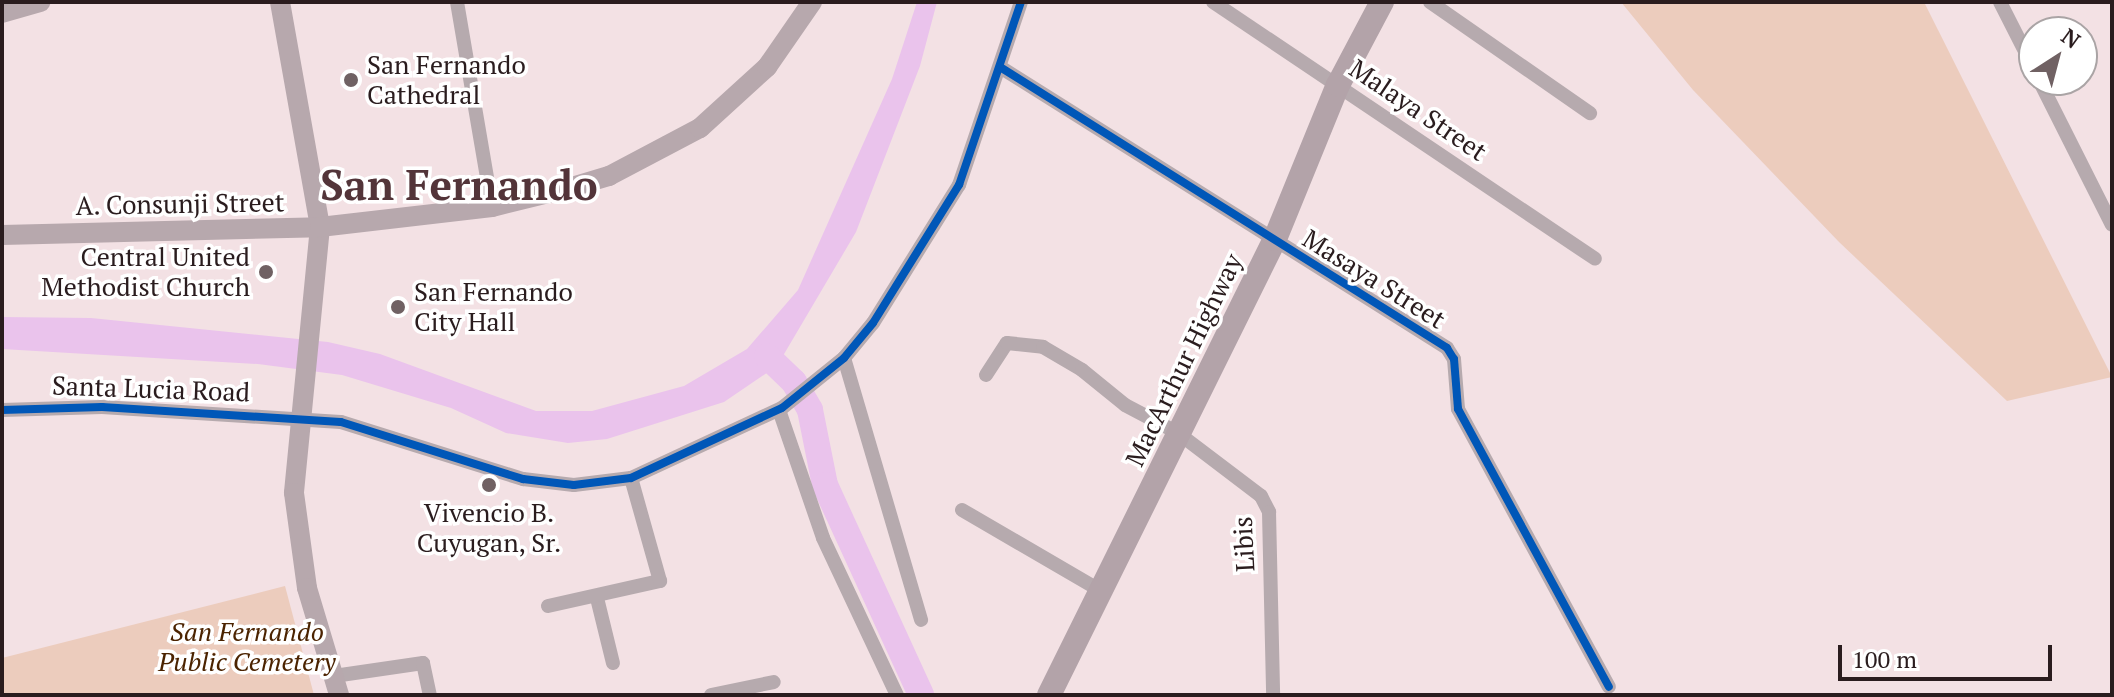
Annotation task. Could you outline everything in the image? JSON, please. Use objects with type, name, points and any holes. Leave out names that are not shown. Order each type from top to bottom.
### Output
[{"type":"highway","name":"MacArthur Highway","points":[[1049,695],[1275,239],[1338,85],[1382,2]]},
{"type":"main road","points":[[2,13],[40,2]]},
{"type":"main road","points":[[280,2],[320,227],[302,380],[294,493],[303,556],[337,685]]},
{"type":"main road","name":"A. Consunji Street","points":[[2,235],[320,227],[492,207],[609,176],[700,128],[767,67],[812,2]]},
{"type":"street","points":[[457,2],[492,207]]},
{"type":"street","name":"Santa Lucia Road","points":[[2,410],[102,407],[299,419],[385,432],[523,479],[574,485],[631,478],[780,409],[844,358],[897,287],[959,185],[1021,2]]},
{"type":"street","name":"Malaya Street","points":[[1213,2],[1595,259]]},
{"type":"street","points":[[1430,2],[1590,113]]},
{"type":"street","points":[[2000,2],[2018,37]]},
{"type":"street","name":"Masaya Street","points":[[1000,67],[1447,348],[1454,359],[1458,409],[1609,687]]},
{"type":"street","points":[[2047,96],[2112,225]]},
{"type":"street","name":"Libis","points":[[986,375],[1007,343],[1043,347],[1082,370],[1125,405],[1178,433],[1266,502],[1273,695]]},
{"type":"street","points":[[844,358],[921,620]]},
{"type":"street","points":[[780,409],[823,538],[897,695]]},
{"type":"street","points":[[548,606],[597,598],[660,581],[631,478]]},
{"type":"street","points":[[962,510],[1101,591]]},
{"type":"street","points":[[597,598],[613,663]]},
{"type":"street","points":[[337,685],[423,663],[430,695]]},
{"type":"street","points":[[711,695],[774,682]]},
{"type":"green space","points":[[1621,2],[1924,2],[2112,377],[2007,401],[1839,242],[1693,90]]},
{"type":"green space","name":"San Fernando Public Cemetery","points":[[285,586],[314,695],[2,695],[2,658]]},
{"type":"shaded area","points":[[917,2],[937,2],[920,66],[856,232],[777,366],[724,402],[607,439],[568,443],[506,433],[451,408],[342,375],[258,364],[2,349],[2,317],[91,318],[328,342],[380,354],[536,411],[592,411],[684,386],[747,349],[798,290],[892,79]]},
{"type":"waterway","points":[[767,356],[794,382],[810,410],[825,485],[921,695]]},
{"type":"cycle path","points":[[2,410],[102,407],[341,422],[523,479],[574,485],[631,478],[782,408],[844,358],[873,323],[959,185],[1021,2]]},
{"type":"cycle path","points":[[1000,67],[1447,348],[1454,359],[1458,409],[1609,687]]},
{"type":"place","name":"San Fernando Cathedral","points":[[351,80]]},
{"type":"place","name":"Central United Methodist Church","points":[[266,272]]},
{"type":"place","name":"San Fernando City Hall","points":[[398,307]]},
{"type":"place","name":"Vivencio B. Cuyugan, Sr.","points":[[489,485]]},
{"type":"district","name":"San Fernando","points":[[459,184]]}]
